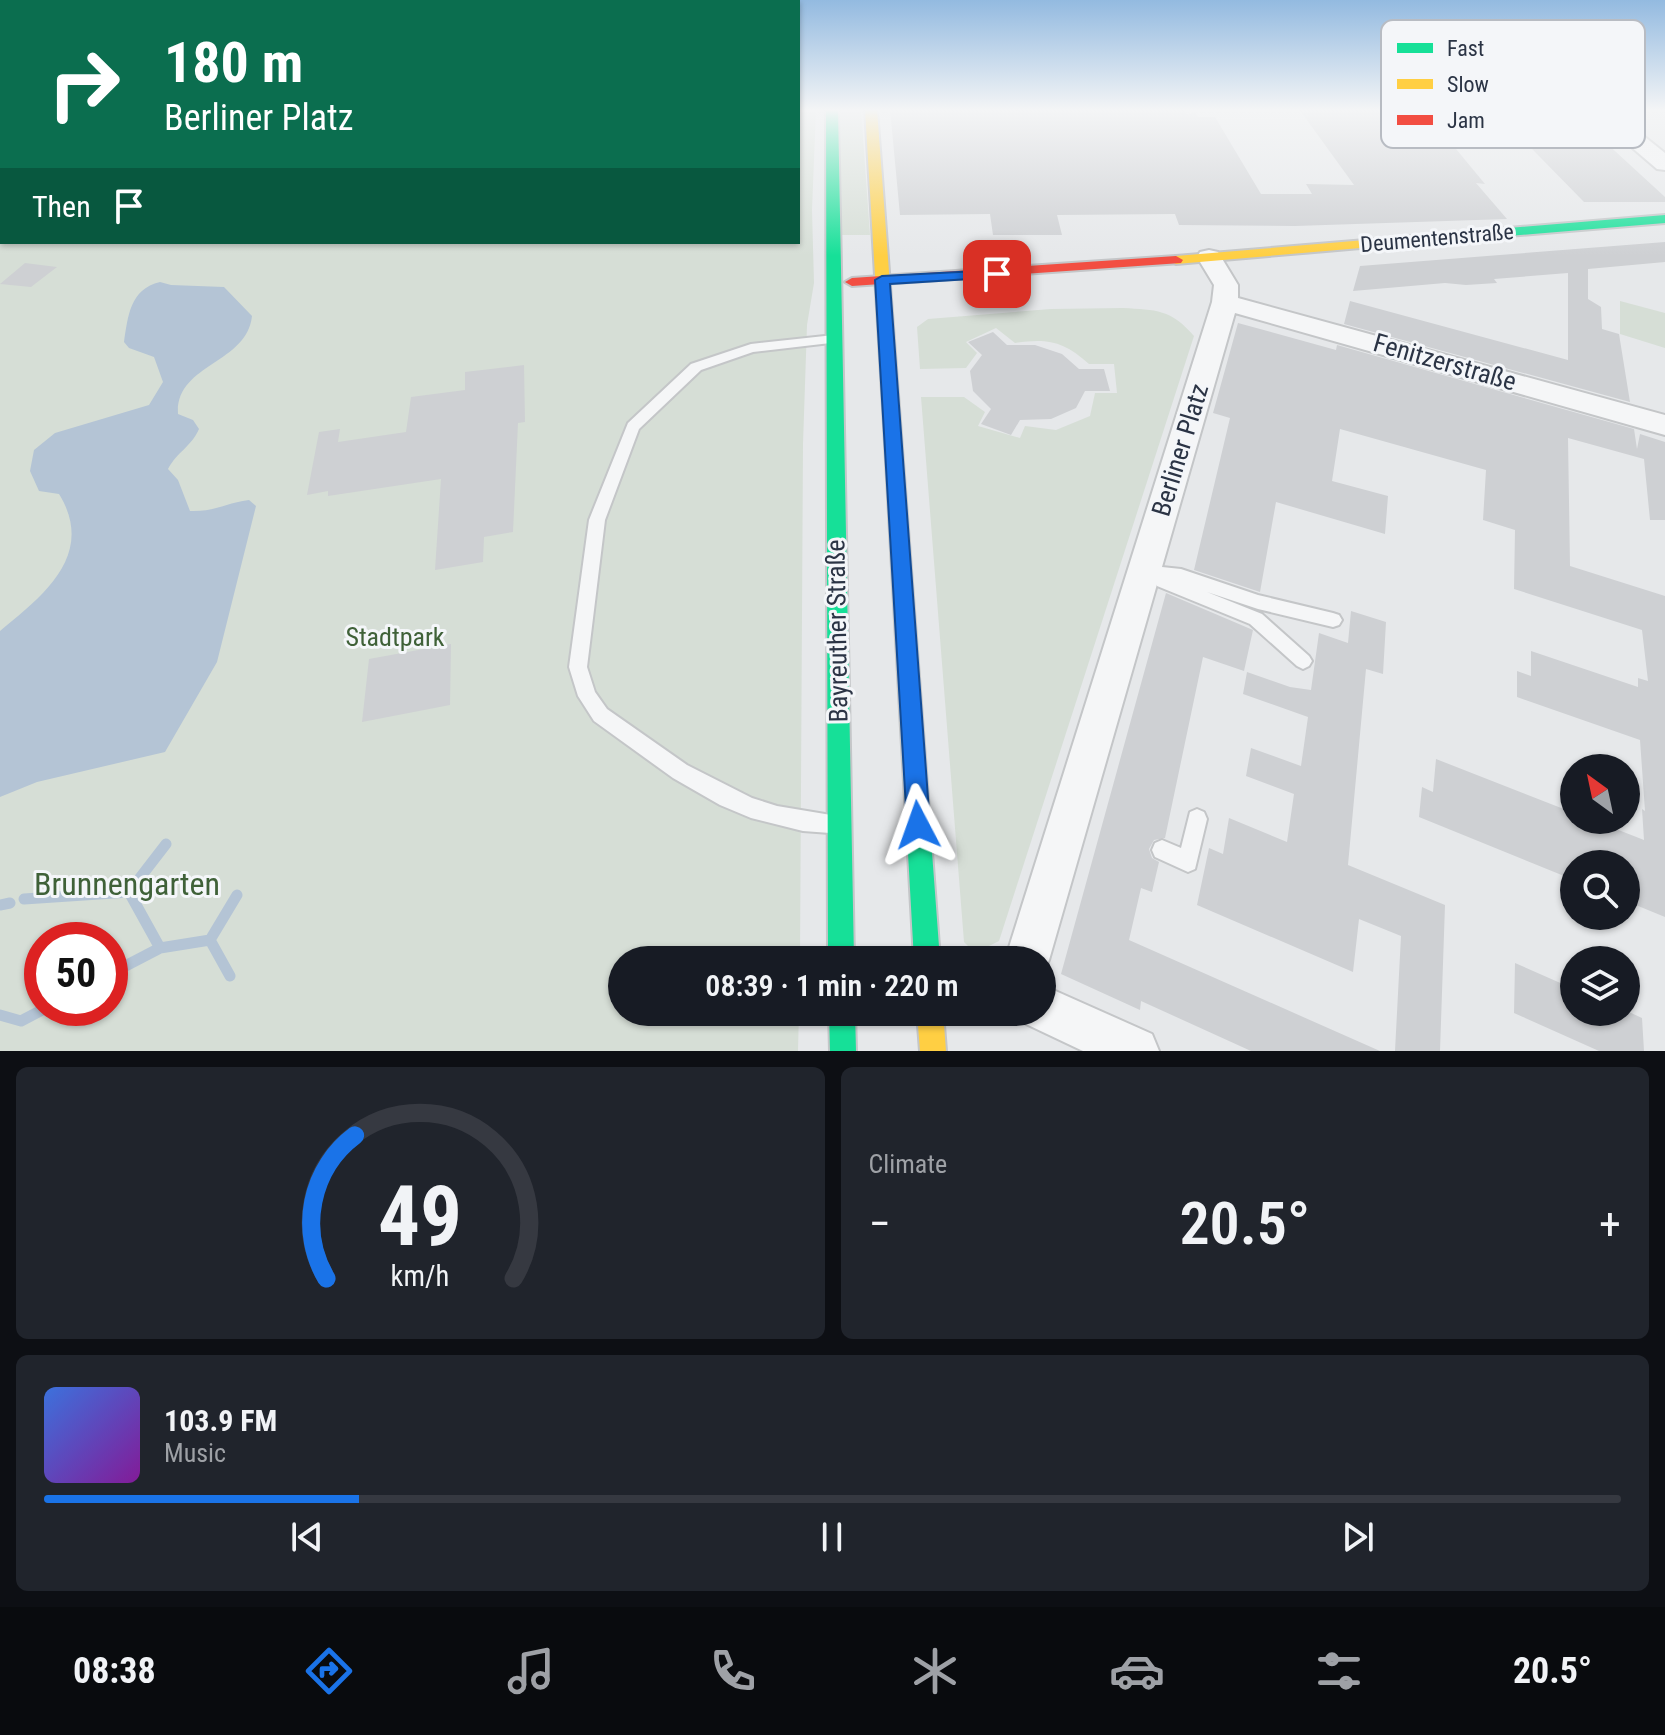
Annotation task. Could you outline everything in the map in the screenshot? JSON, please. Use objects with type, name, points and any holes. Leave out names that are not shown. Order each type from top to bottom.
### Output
[{"type":"main road","name":"Bayreuther Straße","points":[[833,158],[841,946]]},
{"type":"main road","points":[[874,158],[926,946]]},
{"type":"main road","name":"Deumentenstraße","points":[[1209,257],[1665,219]]},
{"type":"main road","points":[[834,293],[882,280],[1209,257]]},
{"type":"main road","points":[[842,1026],[843,1051]]},
{"type":"main road","points":[[931,1026],[933,1051]]},
{"type":"street","points":[[1209,257],[1226,285],[1221,314]]},
{"type":"street","name":"Fenitzerstraße","points":[[1221,314],[1665,425]]},
{"type":"street","name":"Berliner Platz","points":[[1031,946],[1221,314]]},
{"type":"street","points":[[1056,1014],[1135,1051]]},
{"type":"lane","points":[[834,339],[751,348],[696,367],[633,427],[597,520],[578,667],[583,689],[598,713],[697,785],[754,808],[803,822],[839,823]]},
{"type":"lane","points":[[1143,572],[1181,576],[1258,602],[1333,620]]},
{"type":"lane","points":[[1143,572],[1256,619],[1303,661]]},
{"type":"lane","points":[[1162,850],[1188,862],[1197,819]]},
{"type":"green space","name":"Stadtpark","points":[[800,158],[814,158],[814,283],[807,325],[803,444],[800,946],[608,946],[608,1026],[799,1026],[798,1051],[0,1051],[0,244],[800,244]]},
{"type":"green space","points":[[841,158],[865,158],[870,235],[842,235]]},
{"type":"green space","points":[[1620,301],[1665,313],[1665,348],[1620,334]]},
{"type":"green space","points":[[1051,309],[1145,309],[1170,316],[1194,336],[999,941],[989,946],[968,946],[964,942],[921,397],[964,397],[985,412],[978,426],[1020,438],[1025,426],[1056,430],[1090,416],[1095,393],[1117,393],[1114,364],[1089,364],[1071,350],[1046,341],[1015,343],[996,328],[966,342],[977,353],[966,368],[920,369],[917,327],[928,319]]},
{"type":"water","points":[[160,282],[224,287],[252,316],[247,332],[238,345],[199,374],[180,397],[178,414],[193,420],[199,429],[168,469],[178,480],[190,511],[249,500],[256,506],[217,662],[165,752],[37,782],[0,797],[0,631],[48,588],[60,572],[72,536],[69,516],[59,494],[39,491],[30,471],[34,450],[55,433],[149,405],[163,382],[154,357],[129,348],[124,342],[129,313],[136,297]]},
{"type":"building","points":[[895,158],[1240,158],[1261,194],[1312,194],[1306,184],[1354,185],[1334,158],[1464,158],[1485,184],[1476,183],[1507,219],[1295,226],[1179,225],[1175,214],[1057,215],[1062,235],[993,235],[990,214],[900,215]]},
{"type":"building","points":[[1541,158],[1623,158],[1665,197],[1665,202],[1584,202]]},
{"type":"building","points":[[1665,242],[1665,262],[1588,269],[1588,299],[1601,307],[1602,329],[1619,334],[1630,402],[1344,324],[1350,301],[1568,360],[1568,273],[1494,279],[1497,283],[1445,283],[1353,291],[1360,266]]},
{"type":"building","points":[[25,263],[57,267],[31,287],[0,284]]},
{"type":"building","points":[[1238,323],[1336,350],[1337,345],[1634,429],[1637,449],[1640,434],[1665,442],[1665,520],[1650,520],[1644,459],[1568,438],[1570,566],[1665,596],[1665,917],[1640,907],[1640,850],[1560,850],[1560,874],[1419,817],[1422,787],[1433,792],[1436,759],[1560,808],[1560,834],[1629,834],[1644,840],[1640,740],[1517,697],[1517,671],[1531,676],[1531,651],[1638,687],[1638,678],[1648,681],[1642,630],[1514,589],[1515,530],[1483,520],[1486,470],[1340,429],[1332,481],[1388,496],[1385,534],[1276,502],[1260,592],[1194,570],[1230,418],[1213,413]]},
{"type":"building","points":[[993,332],[1007,345],[1035,345],[1062,354],[1079,369],[1104,369],[1110,391],[1085,391],[1076,408],[1051,419],[1020,420],[1011,435],[981,424],[991,409],[973,391],[970,371],[982,355],[968,342]]},
{"type":"building","points":[[524,365],[525,422],[518,423],[513,532],[484,537],[483,562],[435,570],[441,479],[328,496],[328,491],[307,495],[319,432],[340,429],[338,442],[406,432],[411,397],[465,390],[465,372]]},
{"type":"building","points":[[1166,593],[1253,630],[1244,671],[1203,657],[1165,838],[1154,840],[1149,849],[1152,858],[1159,862],[1152,892],[1141,888],[1129,940],[1380,1051],[1251,1051],[1141,1001],[1140,1010],[1061,974]]},
{"type":"building","points":[[1351,611],[1386,622],[1383,674],[1366,669],[1348,865],[1445,905],[1440,1051],[1395,1051],[1401,936],[1359,919],[1353,972],[1197,905],[1209,848],[1223,854],[1229,818],[1287,842],[1294,794],[1246,776],[1251,748],[1301,766],[1308,717],[1243,694],[1247,672],[1290,687],[1311,690],[1319,633],[1348,643]]},
{"type":"building","points":[[451,644],[450,705],[362,722],[369,659]]},
{"type":"building","points":[[1515,963],[1560,983],[1560,1026],[1640,1026],[1640,1017],[1644,1051],[1599,1051],[1514,1013]]},
{"type":"waterway","points":[[129,892],[166,844]]},
{"type":"waterway","points":[[24,899],[129,892]]},
{"type":"waterway","points":[[129,892],[160,948]]},
{"type":"waterway","points":[[210,940],[237,895]]},
{"type":"waterway","points":[[0,905],[10,903]]},
{"type":"waterway","points":[[160,948],[210,940]]},
{"type":"waterway","points":[[210,940],[230,976]]},
{"type":"waterway","points":[[128,965],[160,948]]},
{"type":"waterway","points":[[0,1015],[24,1019]]},
{"type":"traffic: fast","points":[[833,158],[841,946]]},
{"type":"traffic: fast","points":[[1425,239],[1665,219]]},
{"type":"traffic: fast","points":[[891,408],[926,946]]},
{"type":"traffic: fast","points":[[842,1026],[843,1051]]},
{"type":"traffic: slow","points":[[874,158],[891,408]]},
{"type":"traffic: slow","points":[[1176,260],[1425,239]]},
{"type":"traffic: slow","points":[[931,1026],[933,1051]]},
{"type":"traffic: jam","points":[[852,282],[1176,260]]},
{"type":"route","points":[[918,825],[882,280],[997,274]]},
{"type":"park label","name":"Brunnengarten","points":[[127,884]]}]
